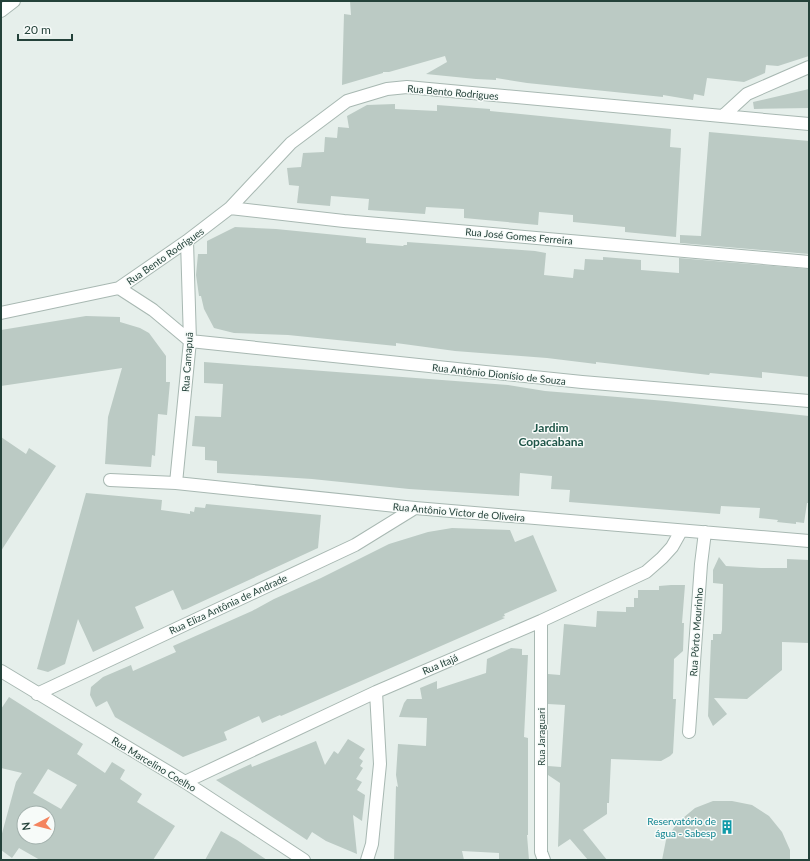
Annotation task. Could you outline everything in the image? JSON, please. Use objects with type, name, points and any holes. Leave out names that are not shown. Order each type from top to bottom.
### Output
[{"type":"street","points":[[1,11],[14,1]]},
{"type":"street","points":[[723,116],[747,94],[809,67]]},
{"type":"street","name":"Rua Bento Rodrigues","points":[[1,313],[119,288],[187,241],[230,208],[297,138],[347,101],[388,89],[407,87],[809,124]]},
{"type":"street","name":"Rua José Gomes Ferreira","points":[[230,208],[344,221],[809,262]]},
{"type":"street","name":"Rua Camapuã","points":[[176,483],[190,341],[187,241]]},
{"type":"street","points":[[119,288],[153,310],[190,341]]},
{"type":"street","name":"Rua Antônio Dionísio de Souza","points":[[190,341],[582,382],[809,400]]},
{"type":"street","name":"Rua Antônio Victor de Oliveira","points":[[110,480],[176,483],[415,508],[809,541]]},
{"type":"street","name":"Rua Eliza Antônia de Andrade","points":[[37,694],[355,545],[415,508]]},
{"type":"street","name":"Rua Itajá","points":[[185,782],[376,692],[541,621],[646,572],[672,547],[681,531]]},
{"type":"street","name":"Rua Pôrto Mourinho","points":[[689,732],[701,564],[705,532]]},
{"type":"street","name":"Rua Jaraguari","points":[[541,621],[543,856]]},
{"type":"street","name":"Rua Marcelino Coelho","points":[[1,671],[185,782],[304,860]]},
{"type":"street","points":[[367,860],[372,844],[380,764],[376,692]]},
{"type":"building","points":[[350,1],[809,1],[809,56],[778,66],[766,65],[765,73],[744,82],[707,78],[704,96],[694,94],[693,100],[663,95],[663,97],[527,83],[496,78],[496,80],[476,79],[426,74],[447,62],[445,56],[389,72],[383,72],[342,85],[344,14],[351,15]]},
{"type":"building","points":[[809,89],[809,108],[754,109],[753,102]]},
{"type":"building","points":[[395,104],[395,109],[437,111],[437,105],[490,109],[490,111],[671,129],[670,147],[681,148],[676,237],[625,232],[625,227],[573,222],[573,215],[539,212],[538,225],[464,218],[464,209],[426,207],[425,214],[368,210],[369,199],[331,196],[330,206],[297,203],[299,186],[289,185],[287,168],[301,167],[303,153],[324,152],[325,137],[337,138],[338,127],[349,128],[347,116],[367,105]]},
{"type":"building","points":[[709,132],[809,141],[809,254],[680,243],[680,235],[701,236]]},
{"type":"building","points":[[235,227],[276,229],[366,238],[366,243],[403,246],[407,245],[407,242],[535,251],[546,253],[544,275],[573,278],[574,269],[584,270],[585,259],[603,260],[603,257],[641,260],[641,270],[679,273],[679,258],[809,269],[809,377],[762,372],[762,378],[710,373],[709,375],[596,362],[596,364],[547,358],[455,351],[396,343],[396,346],[288,335],[234,333],[214,328],[204,309],[201,296],[199,296],[196,275],[198,254],[207,254],[207,241]]},
{"type":"building","points":[[86,316],[120,317],[120,322],[140,328],[149,333],[166,356],[166,382],[170,382],[167,415],[158,414],[155,456],[152,455],[151,467],[105,464],[108,417],[122,368],[1,386],[1,330]]},
{"type":"building","points":[[204,362],[508,385],[545,391],[666,401],[809,416],[809,503],[807,503],[804,523],[796,522],[796,524],[777,522],[778,520],[759,518],[760,508],[721,506],[720,514],[569,502],[570,490],[551,489],[552,476],[520,473],[519,496],[409,489],[312,479],[217,473],[217,461],[205,460],[205,447],[192,446],[195,416],[221,417],[223,384],[204,383]]},
{"type":"building","points":[[1,437],[26,454],[29,448],[56,466],[1,551]]},
{"type":"building","points":[[86,493],[162,500],[161,510],[190,514],[190,511],[194,512],[195,507],[205,508],[206,504],[321,515],[318,548],[186,609],[182,610],[173,590],[135,607],[144,628],[93,652],[78,619],[65,664],[48,672],[37,669]]},
{"type":"building","points":[[452,528],[510,530],[515,542],[533,535],[557,591],[504,614],[505,616],[502,617],[505,618],[281,716],[280,715],[262,723],[259,716],[224,732],[227,740],[183,757],[115,717],[107,701],[96,707],[90,695],[91,687],[103,677],[131,665],[133,671],[176,652],[173,646],[252,611],[389,544],[428,532]]},
{"type":"building","points":[[719,557],[726,566],[761,568],[787,568],[787,559],[809,560],[809,643],[782,642],[782,670],[747,699],[714,698],[727,714],[713,726],[708,716],[711,640],[713,640],[713,634],[721,634],[722,630],[723,584],[713,583],[713,570]]},
{"type":"building","points":[[685,585],[682,623],[684,623],[683,651],[674,659],[673,699],[676,699],[673,753],[661,761],[611,759],[607,814],[583,830],[607,860],[588,860],[570,839],[558,847],[560,783],[548,775],[548,766],[561,767],[565,705],[548,704],[548,674],[560,675],[564,624],[596,627],[597,611],[626,612],[626,607],[634,607],[634,598],[638,598],[638,590],[659,590],[659,586]]},
{"type":"building","points":[[511,648],[522,649],[522,655],[528,655],[524,737],[528,738],[527,835],[529,860],[499,860],[499,853],[462,851],[464,860],[394,860],[396,786],[398,787],[396,775],[398,744],[426,746],[427,718],[399,717],[404,703],[407,699],[422,699],[420,688],[437,681],[437,689],[486,673],[487,659]]},
{"type":"building","points":[[9,697],[83,744],[77,754],[105,773],[112,762],[125,770],[120,779],[142,794],[137,802],[175,826],[153,860],[40,860],[19,848],[12,858],[1,850],[1,837],[16,782],[22,773],[1,768],[1,709]]},
{"type":"building","points":[[348,739],[365,749],[359,758],[363,761],[360,766],[363,768],[356,779],[362,782],[357,790],[365,795],[362,821],[353,815],[357,854],[326,841],[312,832],[307,840],[216,780],[251,764],[252,767],[316,741],[325,765],[334,751],[338,754]]},
{"type":"building","name":"Reservatório de água - Sabesp","points":[[713,801],[732,801],[752,805],[769,816],[782,832],[790,850],[790,860],[662,860],[666,840],[677,823],[695,808]]},
{"type":"building","points":[[221,831],[237,840],[267,860],[205,860]]},
{"type":"place","name":"Reservatório de água - Sabesp","points":[[727,827]]},
{"type":"district","name":"Jardim Copacabana","points":[[551,434]]}]
